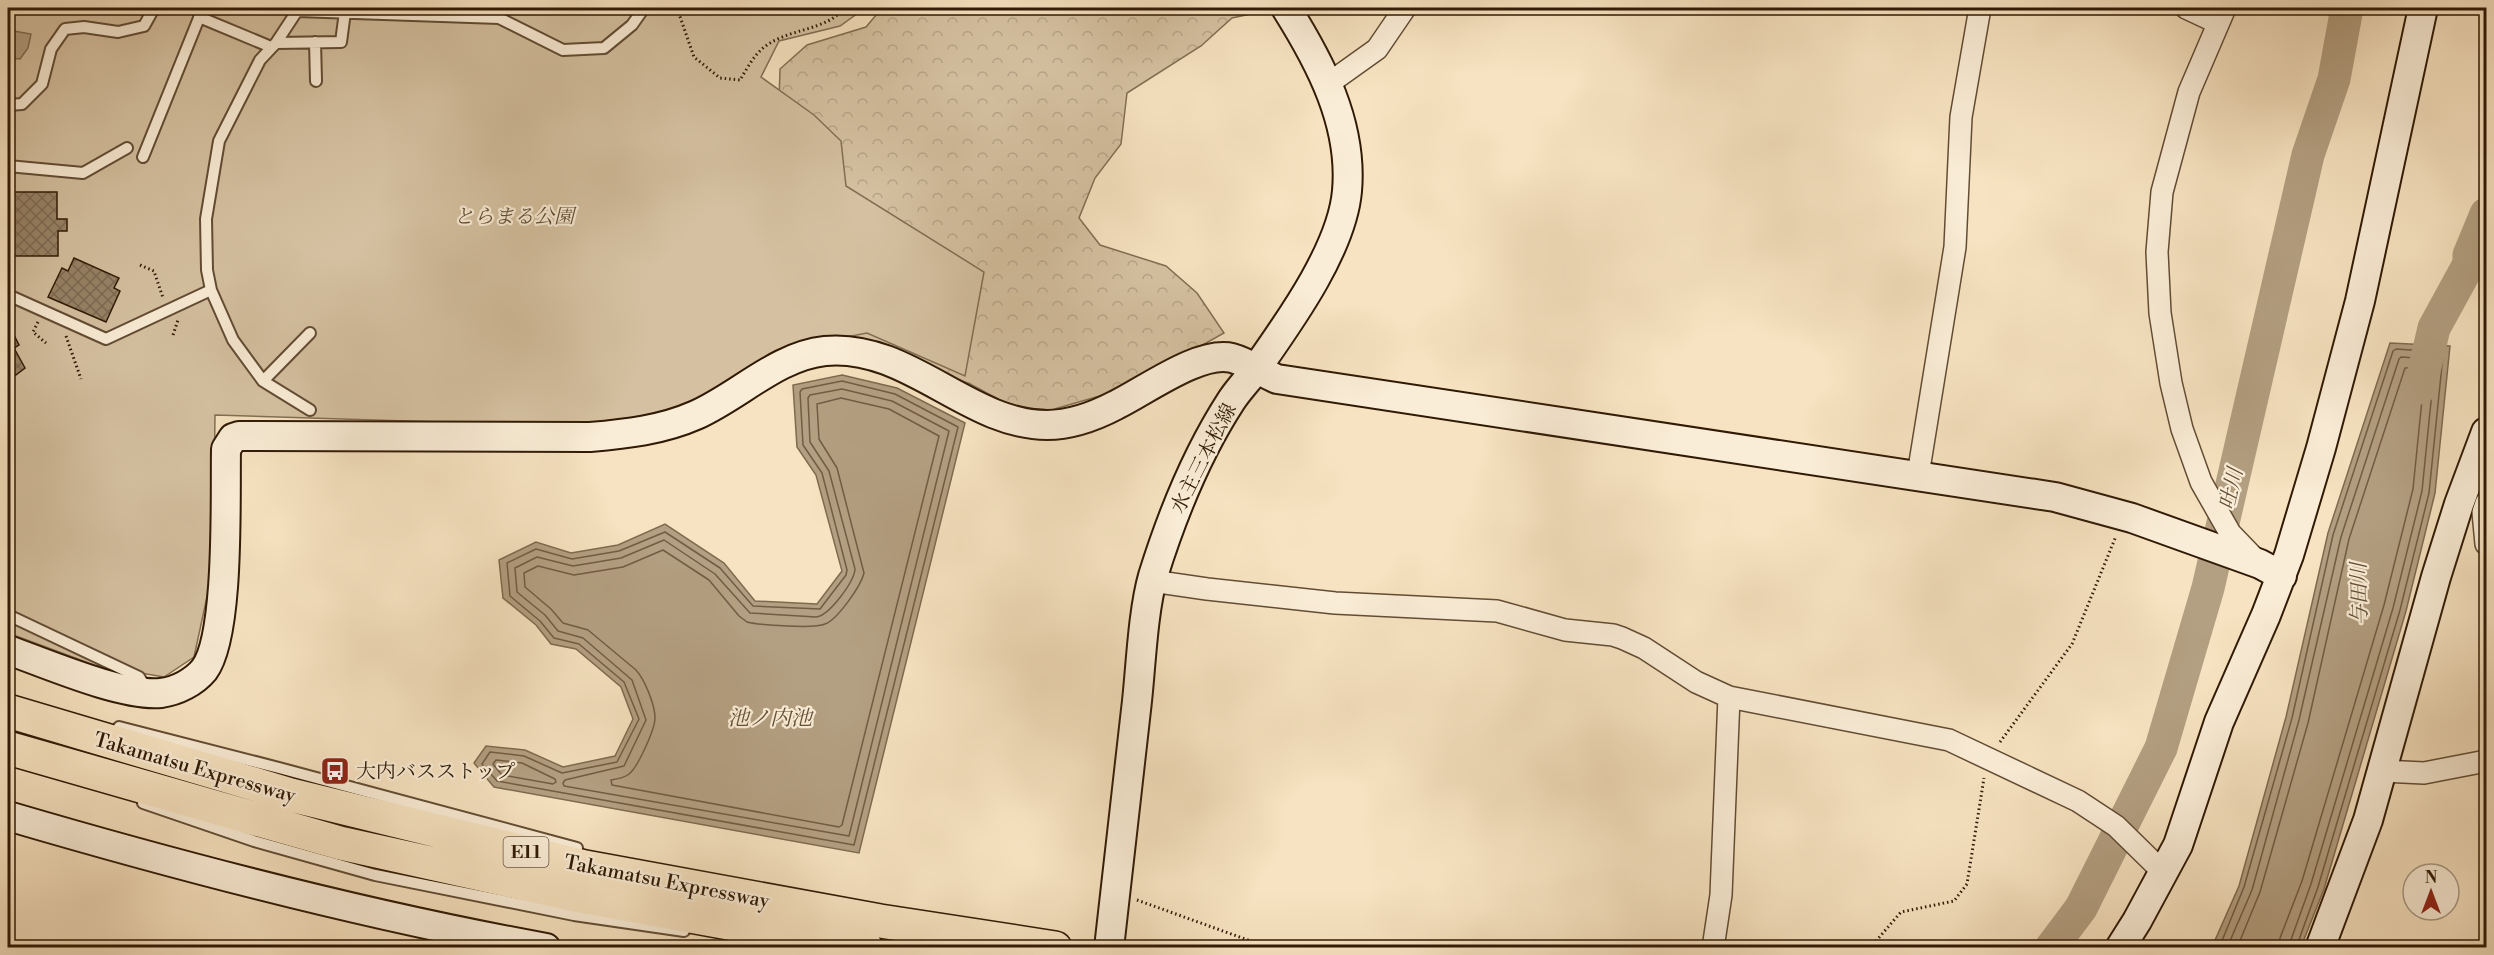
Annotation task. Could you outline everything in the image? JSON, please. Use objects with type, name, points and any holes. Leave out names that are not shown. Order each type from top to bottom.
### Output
[{"type":"highway","name":"Takamatsu Expressway","points":[[8,711],[291,795],[873,934]]},
{"type":"highway","name":"Takamatsu Expressway","points":[[8,748],[340,843],[575,895],[873,934],[1055,948]]},
{"type":"street","name":"水主三本松線","points":[[1109,948],[1152,581],[1172,516],[1200,457],[1231,401],[1256,370],[1323,264],[1342,218],[1347,191],[1347,157],[1341,123],[1328,84],[1313,51],[1286,8]]},
{"type":"street","points":[[1328,84],[1377,49],[1406,8]]},
{"type":"street","points":[[1918,475],[1955,247],[1962,117],[1980,8]]},
{"type":"street","points":[[2186,8],[2222,15],[2189,92],[2162,192],[2157,252],[2160,313],[2171,383],[2182,429],[2201,482],[2230,533],[2271,570]]},
{"type":"street","points":[[2120,948],[2178,845],[2271,570],[2321,448],[2360,301],[2423,8]]},
{"type":"street","points":[[8,650],[80,676],[148,693],[163,693],[192,682],[205,669],[213,652],[223,592],[226,449],[233,438],[239,436],[590,437],[630,434],[663,427],[696,415],[726,400],[782,365],[813,353],[827,351],[858,353],[884,359],[1002,416],[1046,425],[1070,423],[1092,416],[1194,363],[1208,359],[1232,358],[1277,379],[2055,497],[2126,516],[2271,570]]},
{"type":"street","points":[[2320,948],[2368,820],[2436,577],[2459,504],[2485,440]]},
{"type":"street","points":[[2487,503],[2483,512],[2487,544]]},
{"type":"street","points":[[1152,581],[1207,590],[1335,603],[1497,611],[1565,630],[1613,634],[1644,648],[1696,682],[1729,697],[1949,740],[2078,801],[2116,826],[2164,873]]},
{"type":"street","points":[[1713,948],[1721,895],[1729,697]]},
{"type":"street","points":[[2382,771],[2424,773],[2487,761]]},
{"type":"street","points":[[8,816],[221,877],[381,914],[546,948]]},
{"type":"lane","points":[[8,105],[22,104],[42,84],[51,49],[65,29],[84,27],[118,32],[144,26],[154,8]]},
{"type":"lane","points":[[310,410],[263,381],[233,340],[212,290],[207,270],[206,219],[219,141],[260,60],[274,45],[297,9],[499,18],[563,50],[604,48],[632,25],[644,8]]},
{"type":"lane","points":[[143,157],[201,12],[274,45],[341,42],[345,12]]},
{"type":"lane","points":[[315,42],[316,81]]},
{"type":"lane","points":[[8,166],[83,173],[127,148]]},
{"type":"lane","points":[[8,295],[106,339],[212,290]]},
{"type":"lane","points":[[263,381],[310,333]]},
{"type":"lane","points":[[8,615],[139,676],[148,693]]},
{"type":"lane","points":[[8,702],[42,709]]},
{"type":"lane","points":[[107,724],[592,852]]},
{"type":"lane","points":[[8,754],[94,785]]},
{"type":"lane","points":[[127,797],[254,841],[375,875],[574,915],[700,934]]},
{"type":"lane","points":[[751,885],[873,934]]},
{"type":"lane","points":[[770,942],[851,948]]},
{"type":"path","points":[[677,8],[694,57],[720,78],[740,80],[761,49],[788,33],[837,17],[843,8]]},
{"type":"path","points":[[140,266],[154,271],[167,310]]},
{"type":"path","points":[[43,311],[33,332],[46,343]]},
{"type":"path","points":[[65,334],[81,379]]},
{"type":"path","points":[[1870,948],[1901,912],[1954,901],[1967,884],[1988,758],[2072,644],[2126,516]]},
{"type":"path","points":[[1115,892],[1270,948]]},
{"type":"green space","name":"とらまる公園","points":[[8,8],[865,8],[840,26],[779,41],[761,77],[814,115],[841,141],[846,186],[984,272],[965,376],[867,333],[795,347],[701,400],[640,423],[537,425],[215,415],[213,569],[194,657],[164,677],[94,665],[8,633]]},
{"type":"green space","points":[[882,8],[1279,8],[1232,18],[1201,46],[1127,93],[1121,144],[1095,178],[1079,218],[1100,245],[1166,266],[1197,293],[1224,333],[1124,389],[1051,410],[1013,407],[970,384],[838,332],[777,167],[780,69],[807,45],[866,27]]},
{"type":"water","points":[[8,30],[31,34],[28,48],[20,59],[8,58]]},
{"type":"water","points":[[2390,343],[2450,346],[2435,493],[2406,611],[2324,889],[2301,947],[2212,947],[2239,886],[2286,717],[2328,533]]},
{"type":"water","name":"池ノ内池","points":[[842,375],[897,388],[965,423],[859,853],[494,787],[474,763],[486,746],[525,750],[563,767],[615,756],[633,719],[621,687],[576,649],[551,644],[536,625],[503,598],[499,560],[536,542],[571,553],[618,545],[665,524],[724,563],[755,601],[817,604],[842,571],[816,475],[797,447],[793,385]]},
{"type":"building","points":[[8,192],[57,192],[57,219],[67,219],[67,231],[58,231],[58,256],[8,256]]},
{"type":"building","points":[[74,258],[119,278],[114,288],[120,291],[106,322],[48,297],[62,268],[68,271]]},
{"type":"building","points":[[15,337],[19,345],[14,348],[25,368],[12,378],[8,385],[8,341]]},
{"type":"waterway","name":"吐川","points":[[2051,948],[2081,908],[2161,748],[2208,588],[2308,155],[2334,79],[2347,8]]},
{"type":"waterway","name":"与田川","points":[[2420,388],[2434,328],[2469,264],[2469,255],[2486,214]]},
{"type":"place","name":"大内バスストップ","points":[[335,771]]}]
